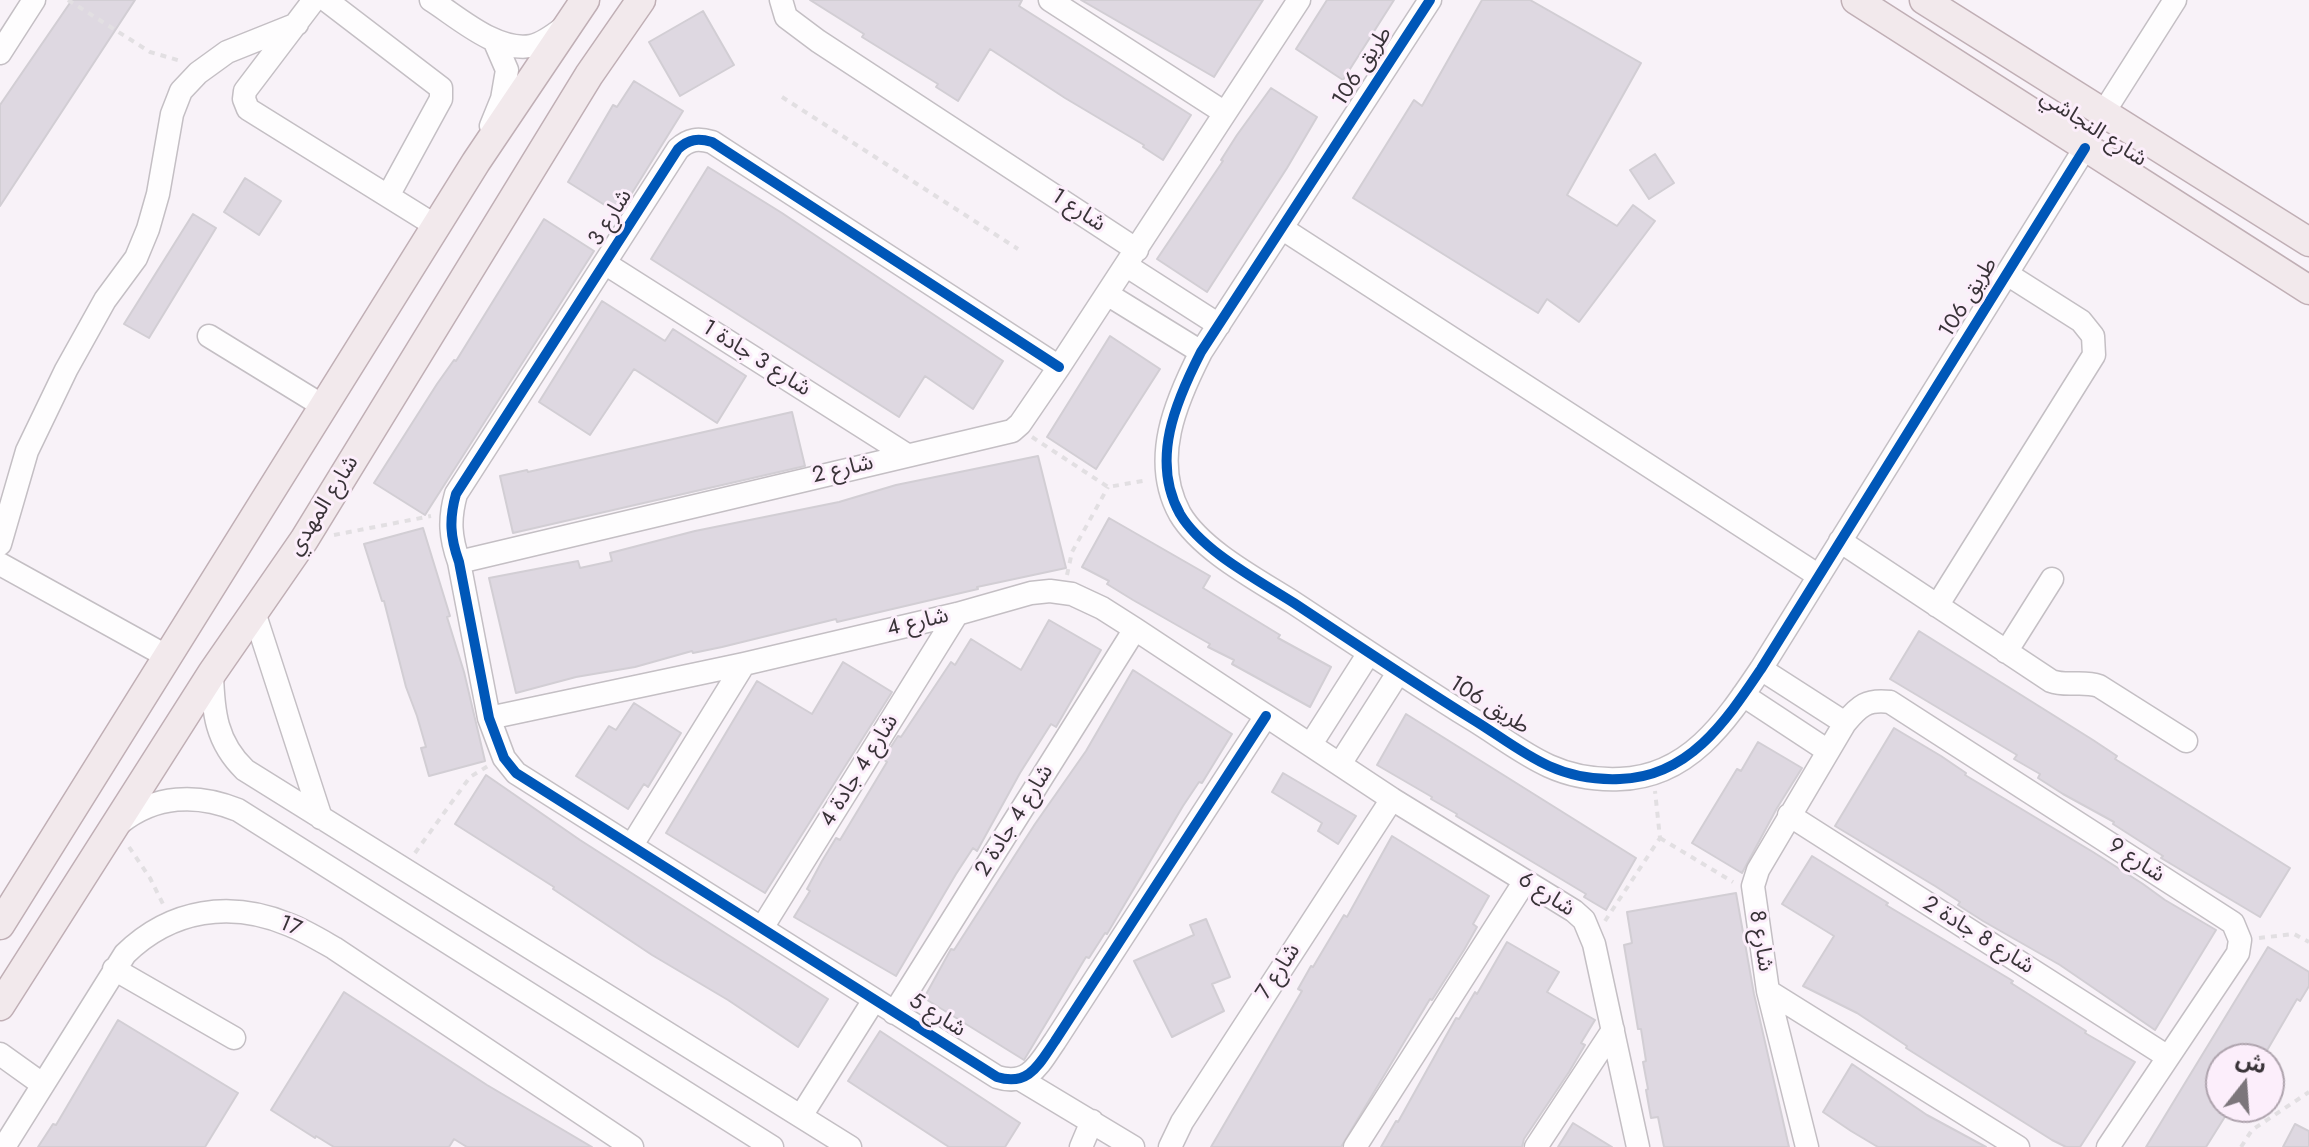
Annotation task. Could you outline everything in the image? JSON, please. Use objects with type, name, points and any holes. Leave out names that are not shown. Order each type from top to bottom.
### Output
[{"type":"main road","points":[[0,925],[476,162],[585,0]]},
{"type":"main road","points":[[609,0],[624,7],[641,0]]},
{"type":"main road","name":"شارع المهدي","points":[[0,1006],[212,673],[304,540],[589,75],[641,0]]},
{"type":"main road","name":"شارع النجاشي","points":[[1856,0],[1898,12],[2085,148],[2309,290]]},
{"type":"main road","name":"شارع النجاشي","points":[[1924,0],[2102,115],[2309,242]]},
{"type":"main road","points":[[567,25],[593,22],[605,37],[604,46],[589,75]]},
{"type":"street","points":[[0,53],[34,0]]},
{"type":"street","points":[[314,0],[245,91],[248,109],[436,226]]},
{"type":"street","points":[[326,0],[441,88],[441,99],[388,196]]},
{"type":"street","points":[[431,0],[494,40],[521,47],[534,46],[567,25]]},
{"type":"street","name":"شارع 1","points":[[781,0],[786,17],[818,41],[1132,258]]},
{"type":"street","points":[[1050,0],[1225,113]]},
{"type":"street","points":[[1016,427],[1132,258],[1299,0]]},
{"type":"street","name":"طريق 106","points":[[1430,0],[1201,352],[1180,393],[1171,423],[1166,452],[1169,476],[1180,513],[1196,533],[1225,558],[1398,673],[1549,766],[1583,777],[1622,779],[1653,773],[1686,760],[1715,733],[1761,669],[2085,148]]},
{"type":"street","points":[[2102,115],[2175,0]]},
{"type":"street","points":[[0,544],[27,451],[66,370],[105,300],[136,258],[148,229],[172,114],[181,91],[198,73],[227,52],[297,24]]},
{"type":"street","points":[[476,162],[502,99],[507,70],[494,40]]},
{"type":"street","name":"شارع 3","points":[[451,513],[456,494],[678,149],[694,139],[712,142],[1059,367]]},
{"type":"street","points":[[1283,229],[1819,576]]},
{"type":"street","points":[[1132,258],[1219,325]]},
{"type":"street","name":"شارع 3 جادة 1","points":[[606,264],[907,455]]},
{"type":"street","points":[[1937,606],[2094,355],[2093,336],[2081,321],[2007,274]]},
{"type":"street","points":[[1107,294],[1201,352]]},
{"type":"street","points":[[209,336],[323,406]]},
{"type":"street","name":"شارع 2","points":[[459,562],[990,437],[1016,427]]},
{"type":"street","points":[[451,513],[453,545],[459,562],[489,718]]},
{"type":"street","points":[[1840,541],[2058,684],[2099,686],[2186,741]]},
{"type":"street","points":[[0,564],[168,657]]},
{"type":"street","points":[[2006,652],[2052,579]]},
{"type":"street","name":"شارع 4","points":[[489,718],[744,664],[957,614],[1031,593],[1064,593],[1102,608],[1311,744]]},
{"type":"street","points":[[254,612],[321,818]]},
{"type":"street","name":"شارع 4 جادة 4","points":[[762,928],[957,614]]},
{"type":"street","name":"شارع 4 جادة 2","points":[[894,1013],[1135,629]]},
{"type":"street","points":[[1311,744],[1369,653]]},
{"type":"street","points":[[632,845],[744,664]]},
{"type":"street","points":[[1761,669],[1845,723]]},
{"type":"street","points":[[212,673],[216,725],[228,751],[245,770],[850,1147]]},
{"type":"street","points":[[1340,764],[1398,673]]},
{"type":"street","points":[[1743,695],[1828,751]]},
{"type":"street","name":"شارع 9","points":[[1828,751],[1858,707],[1873,700],[1890,702],[2233,923],[2240,940]]},
{"type":"street","points":[[1020,1079],[1036,1068],[1055,1041],[1266,716]]},
{"type":"street","name":"شارع 5","points":[[489,718],[504,758],[516,773],[997,1077],[1011,1081],[1020,1079],[1133,1147]]},
{"type":"street","name":"شارع 6","points":[[1311,744],[1584,920],[1592,940],[1638,1147]]},
{"type":"street","name":"شارع 8","points":[[1807,1147],[1768,991],[1753,886],[1758,870],[1828,751]]},
{"type":"street","name":"شارع 7","points":[[1170,1147],[1182,1122],[1392,799]]},
{"type":"street","points":[[116,827],[141,809],[172,800],[206,800],[238,810],[772,1147]]},
{"type":"street","name":"شارع 8 جادة 2","points":[[1789,815],[2168,1057]]},
{"type":"street","points":[[1355,1147],[1525,881]]},
{"type":"street","name":"17","points":[[4,1147],[114,969],[144,935],[171,921],[198,913],[227,912],[260,915],[291,925],[334,948],[632,1147]]},
{"type":"street","points":[[2108,1147],[2238,953],[2240,940]]},
{"type":"street","points":[[114,969],[234,1038]]},
{"type":"street","points":[[1768,991],[2018,1147]]},
{"type":"street","points":[[801,1116],[874,1000]]},
{"type":"street","points":[[1536,1147],[1613,1030]]},
{"type":"street","points":[[7,1059],[42,1084]]},
{"type":"street","points":[[1081,1147],[1092,1121]]},
{"type":"path","points":[[68,0],[150,52],[173,60],[192,62]]},
{"type":"path","points":[[782,97],[1018,249]]},
{"type":"path","points":[[1016,427],[1108,487],[1169,476]]},
{"type":"path","points":[[1064,593],[1072,552],[1108,487]]},
{"type":"path","points":[[304,540],[451,513]]},
{"type":"path","points":[[404,868],[470,777],[504,758]]},
{"type":"path","points":[[1592,940],[1660,838],[1653,773]]},
{"type":"path","points":[[116,827],[150,878],[171,921]]},
{"type":"path","points":[[1660,838],[1753,894]]},
{"type":"path","points":[[2240,940],[2294,934],[2309,942]]},
{"type":"path","points":[[2241,1147],[2252,1130],[2309,1092]]},
{"type":"building","points":[[72,0],[135,0],[0,206],[0,105]]},
{"type":"building","points":[[810,0],[1022,0],[1019,6],[1191,115],[1163,160],[990,49],[958,101],[936,87],[938,84],[862,37],[864,34]]},
{"type":"building","points":[[1081,0],[1263,0],[1214,77]]},
{"type":"building","points":[[1327,0],[1394,0],[1343,80],[1296,49]]},
{"type":"building","points":[[1482,0],[1530,0],[1641,63],[1567,195],[1617,226],[1633,205],[1655,221],[1579,322],[1547,299],[1538,313],[1353,198],[1414,100],[1422,106]]},
{"type":"building","points":[[703,11],[734,65],[680,96],[649,42]]},
{"type":"building","points":[[634,81],[683,111],[619,214],[568,182],[613,105],[617,107]]},
{"type":"building","points":[[1271,88],[1317,117],[1207,292],[1157,259]]},
{"type":"building","points":[[1655,154],[1674,183],[1649,199],[1630,170]]},
{"type":"building","points":[[708,167],[1003,361],[973,409],[925,376],[899,417],[651,259]]},
{"type":"building","points":[[245,178],[281,201],[259,235],[224,212]]},
{"type":"building","points":[[193,214],[216,228],[149,338],[124,324]]},
{"type":"building","points":[[544,219],[594,251],[425,515],[374,483],[437,384],[456,361]]},
{"type":"building","points":[[602,301],[665,341],[673,329],[746,376],[717,423],[634,369],[590,435],[539,402]]},
{"type":"building","points":[[1110,336],[1160,369],[1096,469],[1047,437]]},
{"type":"building","points":[[792,412],[805,466],[513,533],[500,476]]},
{"type":"building","points":[[1038,456],[1066,568],[516,693],[489,578],[578,561],[580,568],[612,561],[610,553],[695,531],[839,502],[896,485]]},
{"type":"building","points":[[1109,518],[1210,576],[1203,588],[1280,635],[1278,638],[1331,667],[1310,707],[1232,664],[1234,660],[1208,647],[1210,644],[1082,567]]},
{"type":"building","points":[[423,528],[450,616],[447,617],[464,672],[485,761],[429,776],[421,748],[426,747],[406,687],[384,601],[364,544]]},
{"type":"building","points":[[1049,620],[1101,650],[1056,727],[1051,724],[1020,773],[977,851],[973,848],[956,874],[896,976],[794,917],[810,891],[807,889],[822,861],[836,838],[840,840],[887,762],[883,759],[951,662],[955,665],[971,639],[1021,670]]},
{"type":"building","points":[[1919,631],[2290,868],[2260,917],[2161,858],[2163,856],[2114,822],[2038,778],[2040,774],[2014,759],[2017,755],[1890,679]]},
{"type":"building","points":[[843,662],[892,692],[765,893],[666,833],[757,681],[812,714]]},
{"type":"building","points":[[1133,670],[1232,734],[1202,783],[1199,782],[1183,806],[1107,934],[1089,958],[1086,957],[1024,1060],[924,998],[951,949],[954,950],[1086,751]]},
{"type":"building","points":[[634,703],[681,733],[648,787],[644,784],[628,809],[576,776],[609,726],[616,730]]},
{"type":"building","points":[[1406,714],[1636,858],[1606,910],[1584,897],[1586,894],[1377,765]]},
{"type":"building","points":[[1894,728],[2216,930],[2155,1030],[2060,965],[1983,921],[1958,905],[1960,902],[1835,826]]},
{"type":"building","points":[[1758,742],[1802,768],[1742,873],[1692,843],[1737,769],[1741,771]]},
{"type":"building","points":[[1283,773],[1356,816],[1338,844],[1318,831],[1322,823],[1272,792]]},
{"type":"building","points":[[486,775],[580,840],[828,999],[798,1047],[728,1000],[652,955],[455,824]]},
{"type":"building","points":[[1392,836],[1489,896],[1473,924],[1477,927],[1464,950],[1430,999],[1341,1147],[1211,1147],[1302,991],[1298,989],[1311,966],[1344,915],[1347,917]]},
{"type":"building","points":[[1812,856],[1888,903],[1886,905],[2013,981],[2011,983],[2085,1033],[2135,1062],[2080,1147],[2066,1147],[2052,1140],[1906,1048],[1857,1013],[1803,986],[1834,936],[1782,904]]},
{"type":"building","points":[[1736,893],[1754,994],[1789,1147],[1664,1147],[1658,1117],[1651,1118],[1646,1090],[1643,1062],[1646,1061],[1624,945],[1632,943],[1627,912]]},
{"type":"building","points":[[1206,919],[1230,977],[1212,984],[1224,1011],[1172,1037],[1134,961],[1194,935],[1190,925]]},
{"type":"building","points":[[1507,942],[1559,972],[1547,992],[1595,1020],[1569,1072],[1524,1139],[1522,1147],[1381,1147],[1456,1018],[1459,1019],[1475,992],[1477,994]]},
{"type":"building","points":[[2268,947],[2309,972],[2309,986],[2300,1001],[2297,999],[2271,1043],[2209,1043]]},
{"type":"building","points":[[344,992],[487,1085],[592,1147],[467,1147],[454,1139],[449,1147],[334,1147],[315,1138],[271,1110]]},
{"type":"building","points":[[118,1020],[238,1093],[205,1147],[38,1147],[53,1124],[56,1125]]},
{"type":"building","points":[[880,1031],[1020,1123],[1005,1147],[949,1147],[848,1081]]},
{"type":"building","points":[[2205,1050],[2205,1123],[2221,1123],[2206,1147],[2146,1147]]},
{"type":"building","points":[[1852,1064],[1927,1115],[1986,1147],[1878,1147],[1851,1131],[1823,1112]]},
{"type":"building","points":[[1573,1123],[1612,1147],[1558,1147]]},
{"type":"building","points":[[2295,1124],[2309,1131],[2309,1147],[2283,1147]]},
{"type":"cycle path","points":[[1430,0],[1201,352],[1175,411],[1167,452],[1167,473],[1171,494],[1180,514],[1216,552],[1519,750],[1575,775],[1620,779],[1644,776],[1666,768],[1703,743],[1734,708],[2085,148]]},
{"type":"cycle path","points":[[1059,367],[712,142],[694,140],[686,143],[678,149],[456,494],[452,512],[454,544],[489,718],[504,758],[516,773],[997,1077],[1017,1079],[1032,1071],[1044,1058],[1266,716]]}]
